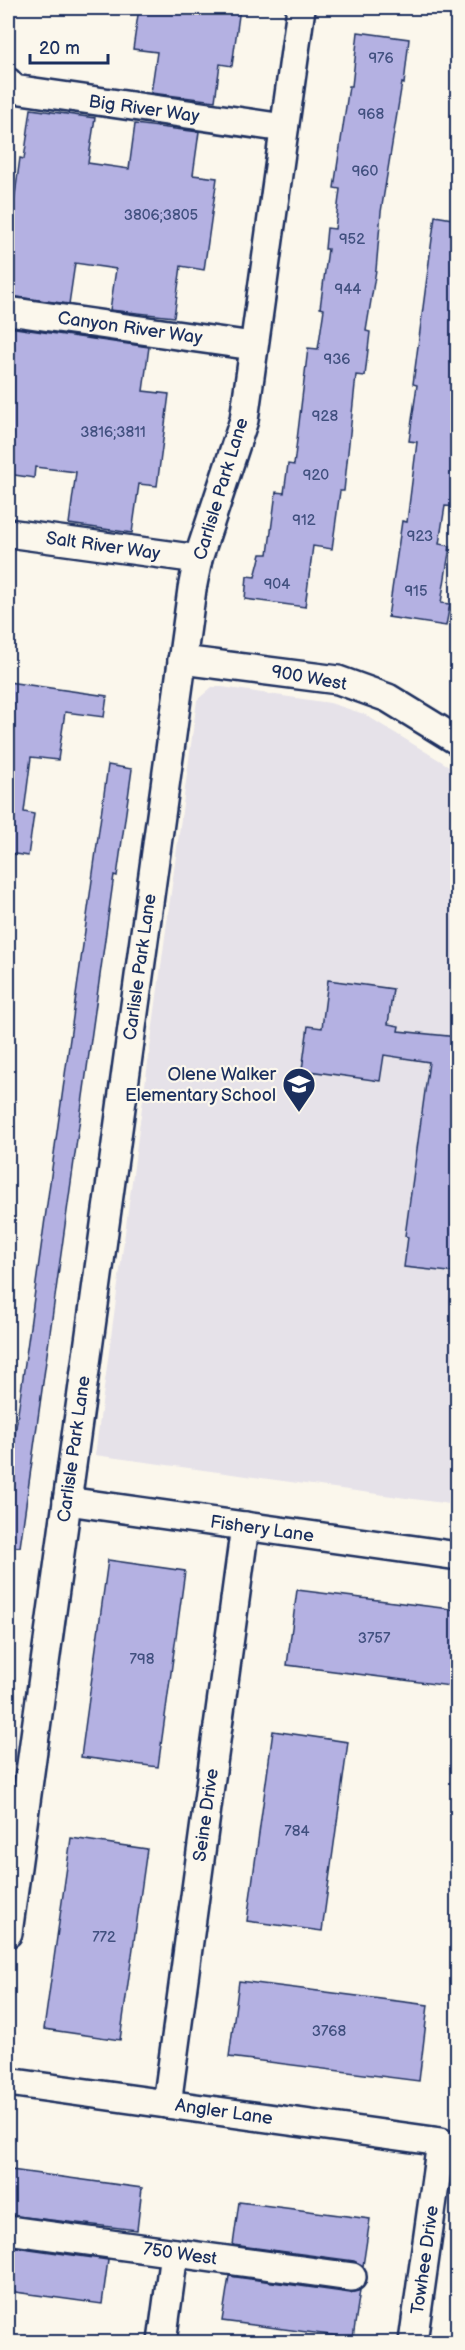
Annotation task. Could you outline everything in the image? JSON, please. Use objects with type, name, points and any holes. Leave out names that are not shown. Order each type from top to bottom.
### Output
[{"type":"street","name":"Carlisle Park Lane","points":[[8,1933],[182,660],[198,559],[244,420],[301,8]]},
{"type":"street","name":"Big River Way","points":[[8,82],[14,89],[23,91],[284,129]]},
{"type":"street","name":"Canyon River Way","points":[[8,311],[254,346]]},
{"type":"street","name":"Salt River Way","points":[[8,533],[198,559]]},
{"type":"street","name":"900 West","points":[[182,660],[338,680],[388,698],[454,730]]},
{"type":"street","name":"Fishery Lane","points":[[67,1501],[458,1556]]},
{"type":"street","name":"Seine Drive","points":[[167,2104],[245,1526]]},
{"type":"street","name":"Angler Lane","points":[[8,2082],[441,2142]]},
{"type":"street","name":"Towhee Drive","points":[[413,2343],[441,2142]]},
{"type":"street","name":"750 West","points":[[8,2230],[352,2277]]},
{"type":"street","points":[[162,2343],[174,2253]]},
{"type":"shaded area","name":"Olene Walker Elementary School","points":[[212,687],[330,703],[364,714],[457,771],[457,1505],[95,1455],[197,700]]},
{"type":"building","points":[[139,8],[240,8],[232,66],[220,64],[215,101],[151,93],[157,52],[133,49]]},
{"type":"building","points":[[358,32],[409,39],[404,84],[402,83],[381,212],[376,270],[366,331],[370,332],[365,376],[356,375],[344,491],[340,491],[332,549],[313,546],[305,607],[245,599],[247,576],[255,577],[261,554],[268,554],[276,492],[284,493],[288,464],[294,465],[308,348],[318,349],[324,309],[320,308],[328,249],[325,249],[327,228],[335,229],[340,189],[334,188],[349,86],[352,86]]},
{"type":"building","points":[[31,109],[95,118],[88,163],[129,169],[135,124],[199,132],[193,175],[217,178],[204,270],[181,266],[174,317],[110,310],[116,269],[75,263],[69,304],[8,296],[11,255],[8,254],[8,247],[20,158],[24,159]]},
{"type":"building","points":[[435,216],[458,220],[458,507],[445,506],[439,544],[450,546],[441,603],[450,604],[446,626],[388,617],[402,521],[407,522],[417,442],[409,441],[417,385],[413,384]]},
{"type":"building","points":[[8,327],[149,347],[143,391],[169,394],[157,486],[139,484],[132,533],[69,524],[76,472],[35,467],[34,478],[8,474]]},
{"type":"building","points":[[8,682],[107,696],[104,717],[65,712],[58,760],[31,757],[24,812],[34,814],[28,856],[8,853]]},
{"type":"building","points":[[108,765],[132,769],[117,876],[114,875],[20,1547],[8,1546],[8,1485]]},
{"type":"building","points":[[328,980],[393,989],[388,1024],[399,1026],[398,1031],[458,1037],[458,1273],[404,1267],[408,1237],[405,1236],[429,1062],[384,1055],[380,1081],[302,1070],[308,1026],[322,1028]]},
{"type":"building","points":[[108,1560],[185,1571],[158,1767],[81,1757]]},
{"type":"building","points":[[297,1590],[458,1610],[458,1687],[287,1665]]},
{"type":"building","points":[[273,1731],[348,1742],[322,1931],[247,1921]]},
{"type":"building","points":[[71,1838],[147,1849],[120,2040],[44,2029]]},
{"type":"building","points":[[239,1981],[428,2005],[419,2081],[229,2057]]},
{"type":"building","points":[[11,2170],[142,2188],[137,2230],[8,2215]]},
{"type":"building","points":[[239,2202],[370,2219],[363,2266],[354,2261],[233,2245]]},
{"type":"building","points":[[8,2246],[108,2260],[102,2304],[8,2291]]},
{"type":"building","points":[[229,2276],[350,2293],[360,2290],[353,2338],[222,2321]]},
{"type":"place","name":"Olene Walker Elementary School","points":[[299,1113]]}]
